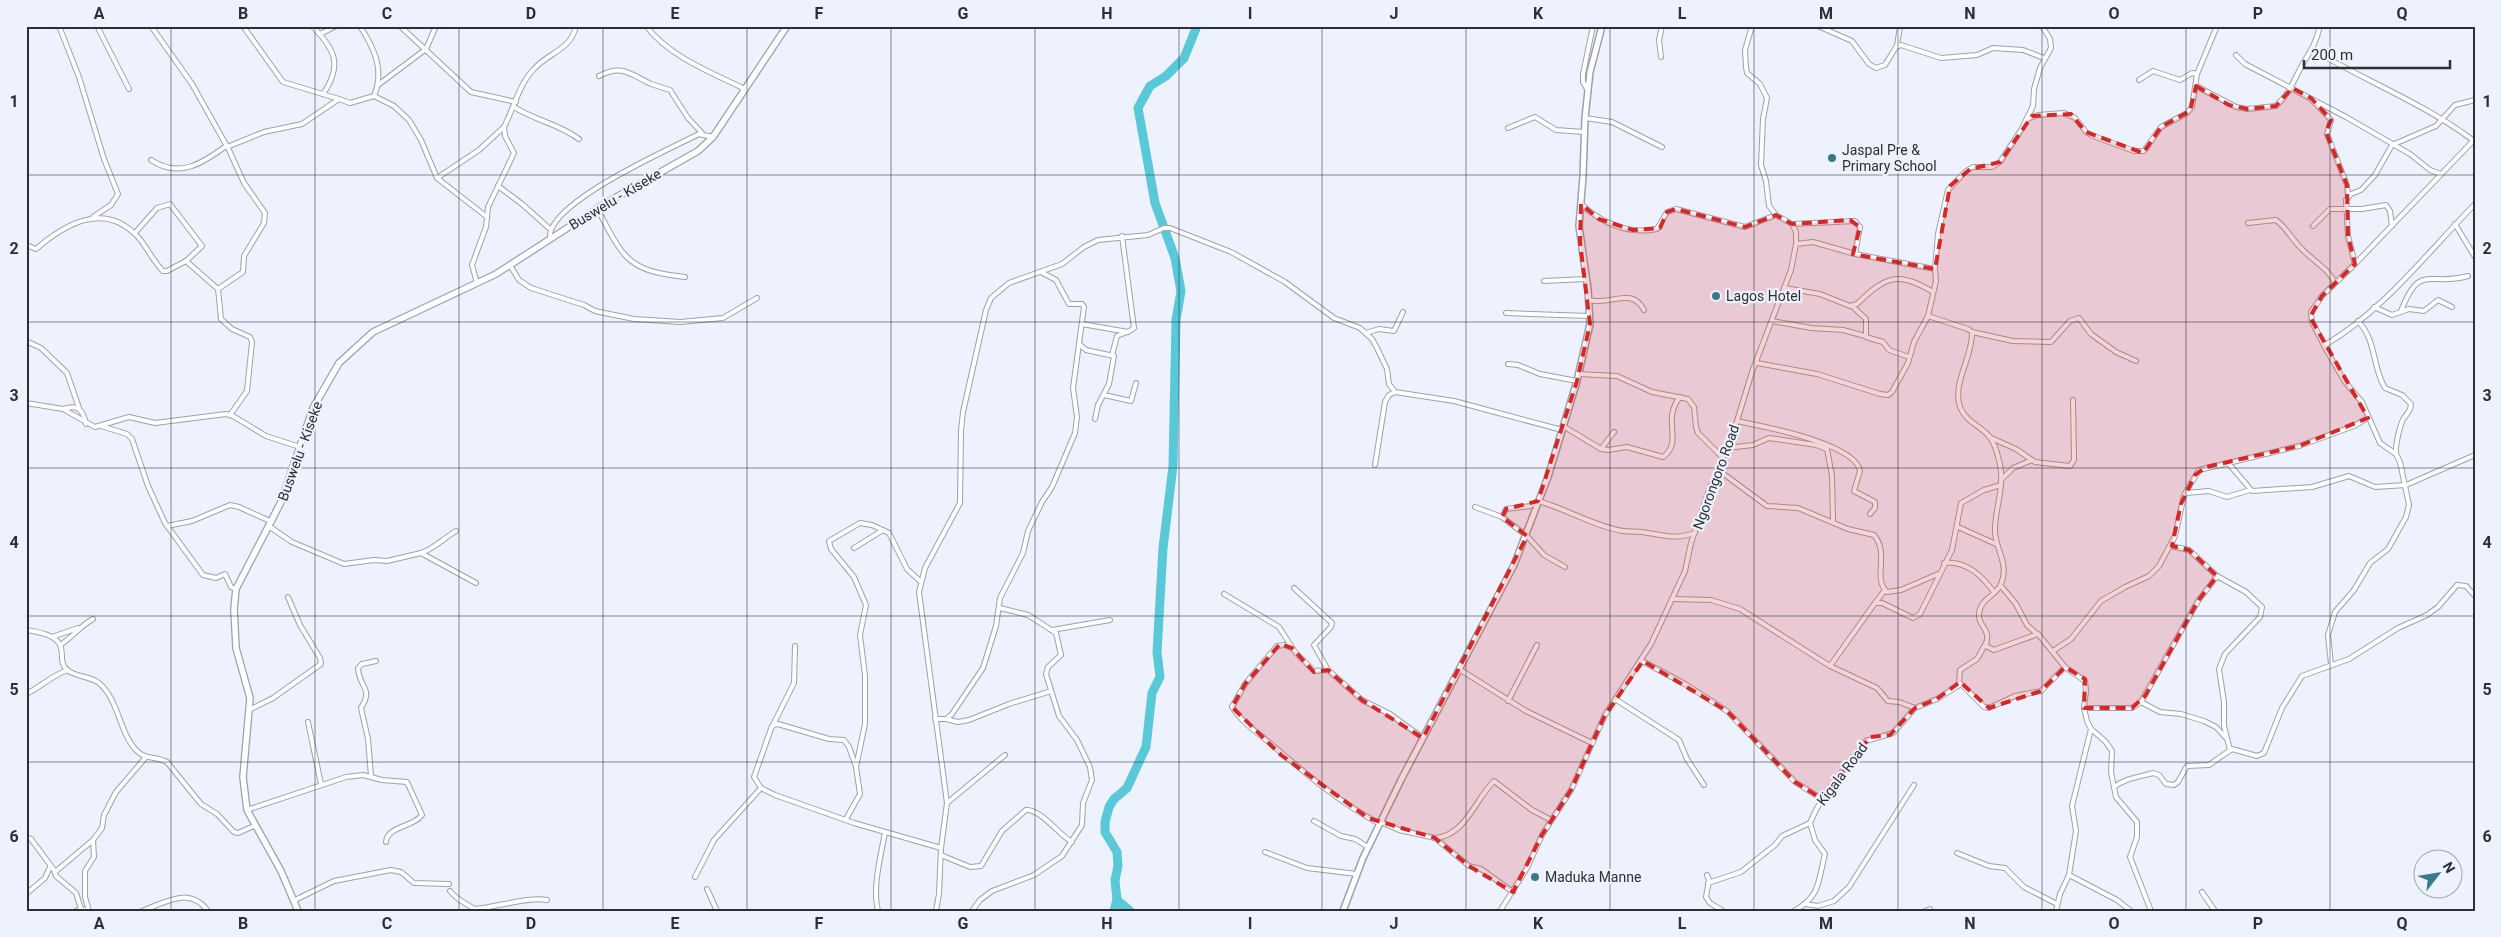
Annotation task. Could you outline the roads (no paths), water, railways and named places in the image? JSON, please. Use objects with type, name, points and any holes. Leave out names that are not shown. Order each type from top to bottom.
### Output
[{"type":"main road","name":"Buswelu - Kiseke","points":[[298,911],[282,871],[254,826],[247,810],[243,777],[249,688],[236,648],[234,609],[236,589],[281,502],[313,408],[339,363],[373,332],[510,266],[597,208],[698,151],[713,137],[788,26]]},
{"type":"street","points":[[26,246],[36,248],[66,226],[92,217],[111,205],[118,194],[104,159],[79,77],[59,26]]},
{"type":"street","points":[[97,26],[130,89]]},
{"type":"street","points":[[151,26],[192,84],[227,146],[244,183],[265,213],[266,218],[244,256],[243,272],[218,290]]},
{"type":"street","points":[[242,26],[279,79],[286,84],[350,103],[374,96],[394,106],[409,120],[437,178],[487,217]]},
{"type":"street","points":[[312,26],[320,34],[331,51],[334,62],[333,79],[323,94]]},
{"type":"street","points":[[320,34],[336,26]]},
{"type":"street","points":[[360,26],[375,52],[378,85],[374,96]]},
{"type":"street","points":[[400,26],[411,39],[426,49],[471,92],[515,104],[528,116],[548,122],[578,139]]},
{"type":"street","points":[[378,85],[426,49],[436,26]]},
{"type":"street","points":[[437,178],[480,150],[504,128],[528,76],[553,53],[570,43],[576,26]]},
{"type":"street","points":[[1343,911],[1368,847],[1514,565],[1527,536],[1577,382],[1587,342],[1589,316],[1589,300],[1580,242],[1584,118],[1587,89],[1602,26]]},
{"type":"street","points":[[1660,58],[1659,40],[1662,26]]},
{"type":"street","points":[[1752,26],[1745,50],[1746,67],[1750,77],[1762,87],[1767,98],[1760,162],[1767,186],[1767,202],[1776,216],[1792,224],[1855,221],[1860,227],[1855,254]]},
{"type":"street","points":[[1818,26],[1852,42],[1869,64],[1876,68],[1889,62],[1897,46],[1900,26]]},
{"type":"street","points":[[1757,363],[1817,374],[1888,395],[1892,392],[1914,342],[1928,316],[1936,281],[1935,269],[1938,234],[1950,186],[1970,169],[1992,167],[2000,162],[2027,119],[2033,106],[2036,81],[2051,42],[2042,26]]},
{"type":"street","points":[[2027,119],[2057,113],[2071,114],[2086,132],[2142,152],[2161,127],[2190,111],[2197,74],[2206,58],[2217,26]]},
{"type":"street","points":[[2196,86],[2214,94],[2229,105],[2247,109],[2276,106],[2292,88],[2302,66],[2313,50],[2320,26]]},
{"type":"street","points":[[649,27],[665,47],[705,70],[745,89]]},
{"type":"street","points":[[1587,89],[1583,82],[1583,74],[1592,28]]},
{"type":"street","points":[[1897,46],[1941,58],[1977,55],[1993,48],[2023,50],[2044,58]]},
{"type":"street","points":[[2313,50],[2443,120],[2474,142],[2322,296],[2310,312],[2312,322],[2345,382],[2362,402],[2380,444],[2396,454]]},
{"type":"street","points":[[2236,55],[2244,64],[2311,98],[2410,154],[2430,170],[2441,174]]},
{"type":"street","points":[[599,76],[616,69],[623,70],[670,90],[688,118],[702,133],[713,137]]},
{"type":"street","points":[[2139,80],[2153,70],[2180,80],[2192,73],[2197,74]]},
{"type":"street","points":[[2311,98],[2331,120],[2327,134],[2347,185],[2348,236],[2355,264]]},
{"type":"street","points":[[151,160],[172,168],[183,169],[200,164],[227,146],[264,132],[302,124],[339,99]]},
{"type":"street","points":[[2348,196],[2361,190],[2375,175],[2392,145],[2424,132],[2443,120],[2455,105],[2475,100]]},
{"type":"street","points":[[1508,128],[1535,117],[1556,130],[1584,132]]},
{"type":"street","points":[[1584,118],[1612,122],[1662,147]]},
{"type":"street","points":[[477,283],[472,265],[487,217],[488,207],[514,153],[505,136],[504,128]]},
{"type":"street","points":[[550,239],[550,229],[553,223],[567,209],[609,178],[702,133]]},
{"type":"street","points":[[498,186],[550,229]]},
{"type":"street","points":[[92,217],[109,219],[134,234],[163,271],[167,271],[186,261],[202,246],[170,204],[157,208],[134,234]]},
{"type":"street","points":[[1581,204],[1598,219],[1633,230],[1657,229],[1667,212],[1676,209],[1745,227],[1776,216]]},
{"type":"street","points":[[2325,345],[2341,335],[2374,307],[2475,204]]},
{"type":"street","points":[[2313,226],[2330,209],[2362,209],[2386,206],[2390,211],[2392,226]]},
{"type":"street","points":[[597,208],[616,245],[631,263],[643,269],[685,277]]},
{"type":"street","points":[[2248,223],[2253,224],[2269,219],[2276,220],[2287,228],[2303,251],[2331,276],[2335,283]]},
{"type":"street","name":"Ngorongoro Road","points":[[1500,911],[1513,892],[1551,820],[1571,790],[1592,743],[1615,699],[1642,661],[1685,571],[1695,532],[1717,469],[1727,448],[1742,402],[1785,288],[1796,244],[1796,232],[1792,224]]},
{"type":"street","points":[[2455,224],[2475,256]]},
{"type":"street","points":[[936,911],[947,803],[921,618],[920,582],[936,545],[960,503],[961,431],[986,310],[998,290],[1009,283],[1064,262],[1084,247],[1098,240],[1122,236],[1148,235],[1164,228],[1189,235],[1230,252],[1265,270],[1300,292],[1334,318],[1366,333],[1377,348],[1387,369],[1389,384],[1395,392]]},
{"type":"street","points":[[1095,419],[1098,405],[1104,395],[1114,361],[1114,356],[1112,355],[1117,336],[1134,328],[1122,236]]},
{"type":"street","points":[[1796,244],[1813,242],[1855,254],[1935,269]]},
{"type":"street","points":[[186,261],[218,290],[222,319],[232,329],[250,337],[252,342],[247,391],[230,414]]},
{"type":"street","points":[[510,266],[519,280],[532,288],[584,305],[595,311],[634,319],[680,322],[723,318],[757,298]]},
{"type":"street","points":[[946,719],[958,706],[983,668],[1003,592],[1023,553],[1028,531],[1042,502],[1052,488],[1075,433],[1077,417],[1073,388],[1084,305],[1069,304],[1056,280],[1041,272]]},
{"type":"street","points":[[2401,311],[2407,295],[2415,283],[2436,278],[2450,280],[2468,276]]},
{"type":"street","points":[[1544,281],[1586,279]]},
{"type":"street","points":[[1852,306],[1860,302],[1870,290],[1890,279],[1915,282],[1933,292]]},
{"type":"street","points":[[1785,288],[1804,290],[1852,306],[1866,319],[1865,336]]},
{"type":"street","points":[[1589,300],[1602,303],[1628,298],[1639,303],[1644,310]]},
{"type":"street","points":[[2374,307],[2390,315],[2409,309],[2424,311],[2438,300],[2452,307]]},
{"type":"street","points":[[1366,333],[1379,329],[1394,330],[1403,312]]},
{"type":"street","points":[[1506,313],[1589,316]]},
{"type":"street","points":[[1928,316],[1972,332],[2013,341],[2051,342],[2070,321],[2079,318],[2091,334],[2116,352],[2136,361]]},
{"type":"street","points":[[1772,321],[1811,328],[1843,330],[1883,342],[1889,350],[1909,357]]},
{"type":"street","points":[[2331,664],[2328,635],[2331,620],[2335,612],[2359,583],[2370,563],[2388,549],[2406,517],[2409,505],[2406,485],[2395,448],[2402,421],[2411,410],[2411,404],[2406,398],[2386,388],[2378,373],[2371,340],[2358,321]]},
{"type":"street","points":[[1082,324],[1128,332]]},
{"type":"street","points":[[1972,332],[1967,362],[1960,380],[1960,404],[1969,422],[1989,437],[2016,449],[2032,460],[2060,466],[2070,466],[2074,462],[2073,400]]},
{"type":"street","points":[[26,341],[41,348],[67,373],[79,408],[83,411],[86,424]]},
{"type":"street","points":[[1079,344],[1086,350],[1112,355]]},
{"type":"street","points":[[1508,364],[1514,364],[1540,374],[1577,382]]},
{"type":"street","points":[[1578,374],[1616,376],[1647,390],[1688,399],[1694,406],[1698,433],[1723,458]]},
{"type":"street","points":[[1104,395],[1131,401],[1136,383]]},
{"type":"street","points":[[1375,465],[1385,402],[1389,395],[1395,392],[1454,401],[1562,428],[1601,449],[1608,450],[1626,447],[1658,457],[1668,454],[1673,442],[1671,416],[1675,404],[1680,397]]},
{"type":"street","points":[[26,403],[62,409],[79,408]]},
{"type":"street","points":[[62,409],[86,424],[101,426],[127,434],[132,439],[148,486],[167,526],[203,575],[216,578],[225,574],[231,587],[236,589]]},
{"type":"street","points":[[101,426],[129,417],[155,423],[230,414],[266,436],[300,447]]},
{"type":"street","points":[[2054,651],[2071,639],[2101,601],[2154,572],[2171,546],[2185,493],[2199,470],[2298,446],[2354,426],[2368,418]]},
{"type":"street","points":[[1737,421],[1827,444],[1857,464],[1860,474],[1854,491],[1875,502],[1875,508],[1870,514]]},
{"type":"street","points":[[1601,449],[1614,432]]},
{"type":"street","points":[[1989,437],[1998,458],[2001,483],[1995,529],[1996,544],[2003,557],[2001,586],[2016,604],[2027,625],[2054,651],[2065,667],[2085,681],[2084,708],[2091,729],[2072,806],[2076,831],[2069,875],[2056,911]]},
{"type":"street","points":[[1727,448],[1754,445],[1769,438],[1816,445],[1827,449]]},
{"type":"street","points":[[1827,444],[1832,476],[1832,521]]},
{"type":"street","points":[[2185,493],[2209,491],[2227,497],[2250,490],[2312,487],[2349,476],[2375,487],[2406,485],[2475,455]]},
{"type":"street","points":[[1875,603],[1882,603],[1913,618],[1918,616],[1922,612],[1938,574],[1952,550],[1958,527],[1961,503],[2001,483],[2013,468],[2032,460]]},
{"type":"street","points":[[2229,464],[2250,490]]},
{"type":"street","points":[[1717,469],[1767,506],[1798,508],[1848,529],[1869,532],[1878,540],[1882,552],[1881,582],[1885,590],[1890,592],[1901,590],[1938,574]]},
{"type":"street","points":[[1502,517],[1506,509],[1530,506],[1538,501],[1558,507],[1588,521],[1624,531],[1672,538],[1695,532]]},
{"type":"street","points":[[167,526],[192,520],[230,505],[239,507],[271,524],[292,542],[344,564],[374,560],[387,561],[421,553],[430,550],[441,539],[456,531]]},
{"type":"street","points":[[1475,506],[1502,517],[1527,536],[1544,556],[1565,567]]},
{"type":"street","points":[[856,767],[865,724],[864,676],[860,635],[866,605],[854,577],[829,544],[832,537],[860,523],[889,533],[907,569],[920,582]]},
{"type":"street","points":[[1958,527],[1996,544]]},
{"type":"street","points":[[854,548],[883,530]]},
{"type":"street","points":[[2171,546],[2189,550],[2217,576],[2252,596],[2262,610],[2252,627],[2225,654],[2221,661],[2219,675],[2230,750]]},
{"type":"street","points":[[421,553],[476,583]]},
{"type":"street","points":[[1944,563],[1957,563],[1970,569],[1986,581],[1994,592]]},
{"type":"street","points":[[2084,708],[2132,708],[2141,702],[2198,601],[2217,576]]},
{"type":"street","points":[[2114,787],[2127,779],[2140,778],[2153,773],[2159,775],[2166,784],[2174,785],[2178,782],[2187,766],[2209,765],[2230,750],[2234,749],[2257,756],[2264,753],[2273,725],[2297,681],[2305,674],[2349,658],[2398,628],[2427,615],[2438,607],[2457,585],[2466,586],[2475,596]]},
{"type":"street","points":[[1672,599],[1711,600],[1740,610],[1830,666],[1877,688],[1888,701],[1899,702],[1915,708],[1937,700],[1959,684],[1960,670],[1977,659],[1986,643],[1988,635],[1981,625],[1979,613],[1981,606],[2001,586]]},
{"type":"street","points":[[1294,588],[1332,623],[1332,627],[1314,645],[1328,670],[1362,700],[1390,714],[1423,738]]},
{"type":"street","points":[[1830,666],[1885,590]]},
{"type":"street","points":[[1224,594],[1279,626],[1292,648],[1314,671],[1328,670]]},
{"type":"street","points":[[249,710],[273,698],[321,664],[320,658],[295,615],[288,597]]},
{"type":"street","points":[[972,911],[980,900],[992,891],[1018,882],[1050,865],[1062,856],[1082,825],[1083,803],[1091,785],[1092,774],[1088,760],[1077,740],[1059,716],[1046,669],[1060,658],[1059,639],[1052,630],[1028,615],[1000,608]]},
{"type":"street","points":[[52,637],[78,628],[93,619]]},
{"type":"street","points":[[1052,630],[1110,620]]},
{"type":"street","points":[[60,645],[72,637],[78,628]]},
{"type":"street","points":[[26,630],[52,637],[60,645],[62,662],[68,670],[101,686],[115,707],[132,745],[146,757],[167,762],[201,804],[217,814],[232,830],[238,833],[254,826]]},
{"type":"street","points":[[1986,643],[1987,647],[1994,650],[2037,633]]},
{"type":"street","points":[[1292,648],[1284,645],[1277,646],[1245,684],[1232,707],[1253,732],[1344,802],[1381,823],[1399,830],[1435,838],[1446,836],[1458,828],[1494,781],[1528,807],[1551,820]]},
{"type":"street","points":[[1508,701],[1537,645]]},
{"type":"street","points":[[794,646],[794,683],[773,725],[754,776],[761,788],[775,795],[846,819],[941,848]]},
{"type":"street","points":[[371,776],[368,739],[361,708],[366,702],[367,696],[358,668],[362,664],[376,661]]},
{"type":"street","points":[[1642,661],[1685,684],[1727,711],[1795,782],[1822,799]]},
{"type":"street","points":[[1959,684],[1965,687],[1984,707],[1989,708],[2015,696],[2041,691],[2065,667]]},
{"type":"street","points":[[1459,669],[1538,718],[1592,743]]},
{"type":"street","points":[[26,694],[42,686],[57,674],[68,670]]},
{"type":"street","points":[[934,719],[958,722],[969,720],[1008,704],[1051,691]]},
{"type":"street","points":[[1615,699],[1679,740],[1686,759],[1704,785]]},
{"type":"street","points":[[2141,702],[2160,712],[2181,714],[2204,721],[2216,727],[2227,738]]},
{"type":"street","name":"Kigala Road","points":[[1810,824],[1822,799],[1868,740],[1882,738],[1893,733],[1915,708]]},
{"type":"street","points":[[308,722],[321,784]]},
{"type":"street","points":[[773,725],[784,725],[829,739],[844,740],[849,747],[856,767],[860,794],[846,819]]},
{"type":"street","points":[[2091,729],[2106,741],[2112,751],[2111,772],[2116,797],[2137,822],[2137,837],[2130,857],[2151,911]]},
{"type":"street","points":[[947,803],[1004,755]]},
{"type":"street","points":[[55,872],[93,840],[102,828],[107,808],[116,792],[146,757]]},
{"type":"street","points":[[247,810],[346,777],[371,776],[382,780],[407,782],[422,815],[418,820],[390,833],[386,842]]},
{"type":"street","points":[[1794,911],[1807,905],[1818,906],[1834,901],[1849,887],[1914,785]]},
{"type":"street","points":[[695,877],[714,840],[761,788]]},
{"type":"street","points":[[941,855],[970,867],[981,866],[1002,831],[1026,810],[1038,812],[1060,835],[1072,842]]},
{"type":"street","points":[[1314,821],[1338,834],[1355,839],[1368,847]]},
{"type":"street","points":[[1708,883],[1741,872],[1782,836],[1810,824],[1816,840],[1825,854],[1818,886],[1805,911]]},
{"type":"street","points":[[878,911],[876,900],[885,832]]},
{"type":"street","points":[[26,837],[31,839],[56,876],[76,893],[81,908]]},
{"type":"street","points":[[1435,838],[1469,866],[1481,870],[1513,892]]},
{"type":"street","points":[[89,911],[86,900],[86,871],[94,857],[93,840]]},
{"type":"street","points":[[1265,852],[1307,868],[1357,874]]},
{"type":"street","points":[[1957,853],[1989,866],[2005,868],[2024,887],[2057,904]]},
{"type":"street","points":[[26,894],[45,878],[51,870],[50,866]]},
{"type":"street","points":[[295,900],[344,878],[391,870],[401,872],[414,883],[449,884]]},
{"type":"street","points":[[1707,875],[1708,900],[1723,911]]},
{"type":"street","points":[[2069,875],[2117,900],[2131,911]]},
{"type":"street","points":[[707,889],[717,911]]},
{"type":"street","points":[[450,891],[457,901],[466,903],[474,909],[494,907],[505,903],[547,900]]},
{"type":"street","points":[[2202,892],[2216,911]]},
{"type":"street","points":[[142,911],[184,896],[197,899],[208,911]]},
{"type":"street","points":[[76,911],[81,908],[86,900]]},
{"type":"street","points":[[1818,906],[1822,911]]},
{"type":"street","points":[[81,908],[89,911]]},
{"type":"street","points":[[1925,911],[1930,908]]},
{"type":"waterway","points":[[1130,911],[1117,900],[1115,880],[1118,866],[1117,852],[1105,832],[1105,822],[1109,807],[1114,799],[1127,788],[1146,747],[1152,693],[1160,677],[1157,652],[1163,548],[1173,466],[1176,320],[1181,291],[1175,258],[1155,203],[1138,108],[1150,86],[1166,76],[1184,58],[1197,26]]},
{"type":"waterway","points":[[1114,911],[1117,900]]},
{"type":"place","name":"Jaspal Pre & Primary School","points":[[1832,158]]},
{"type":"place","name":"Lagos Hotel","points":[[1716,296]]},
{"type":"place","name":"Maduka Manne","points":[[1535,877]]}]
